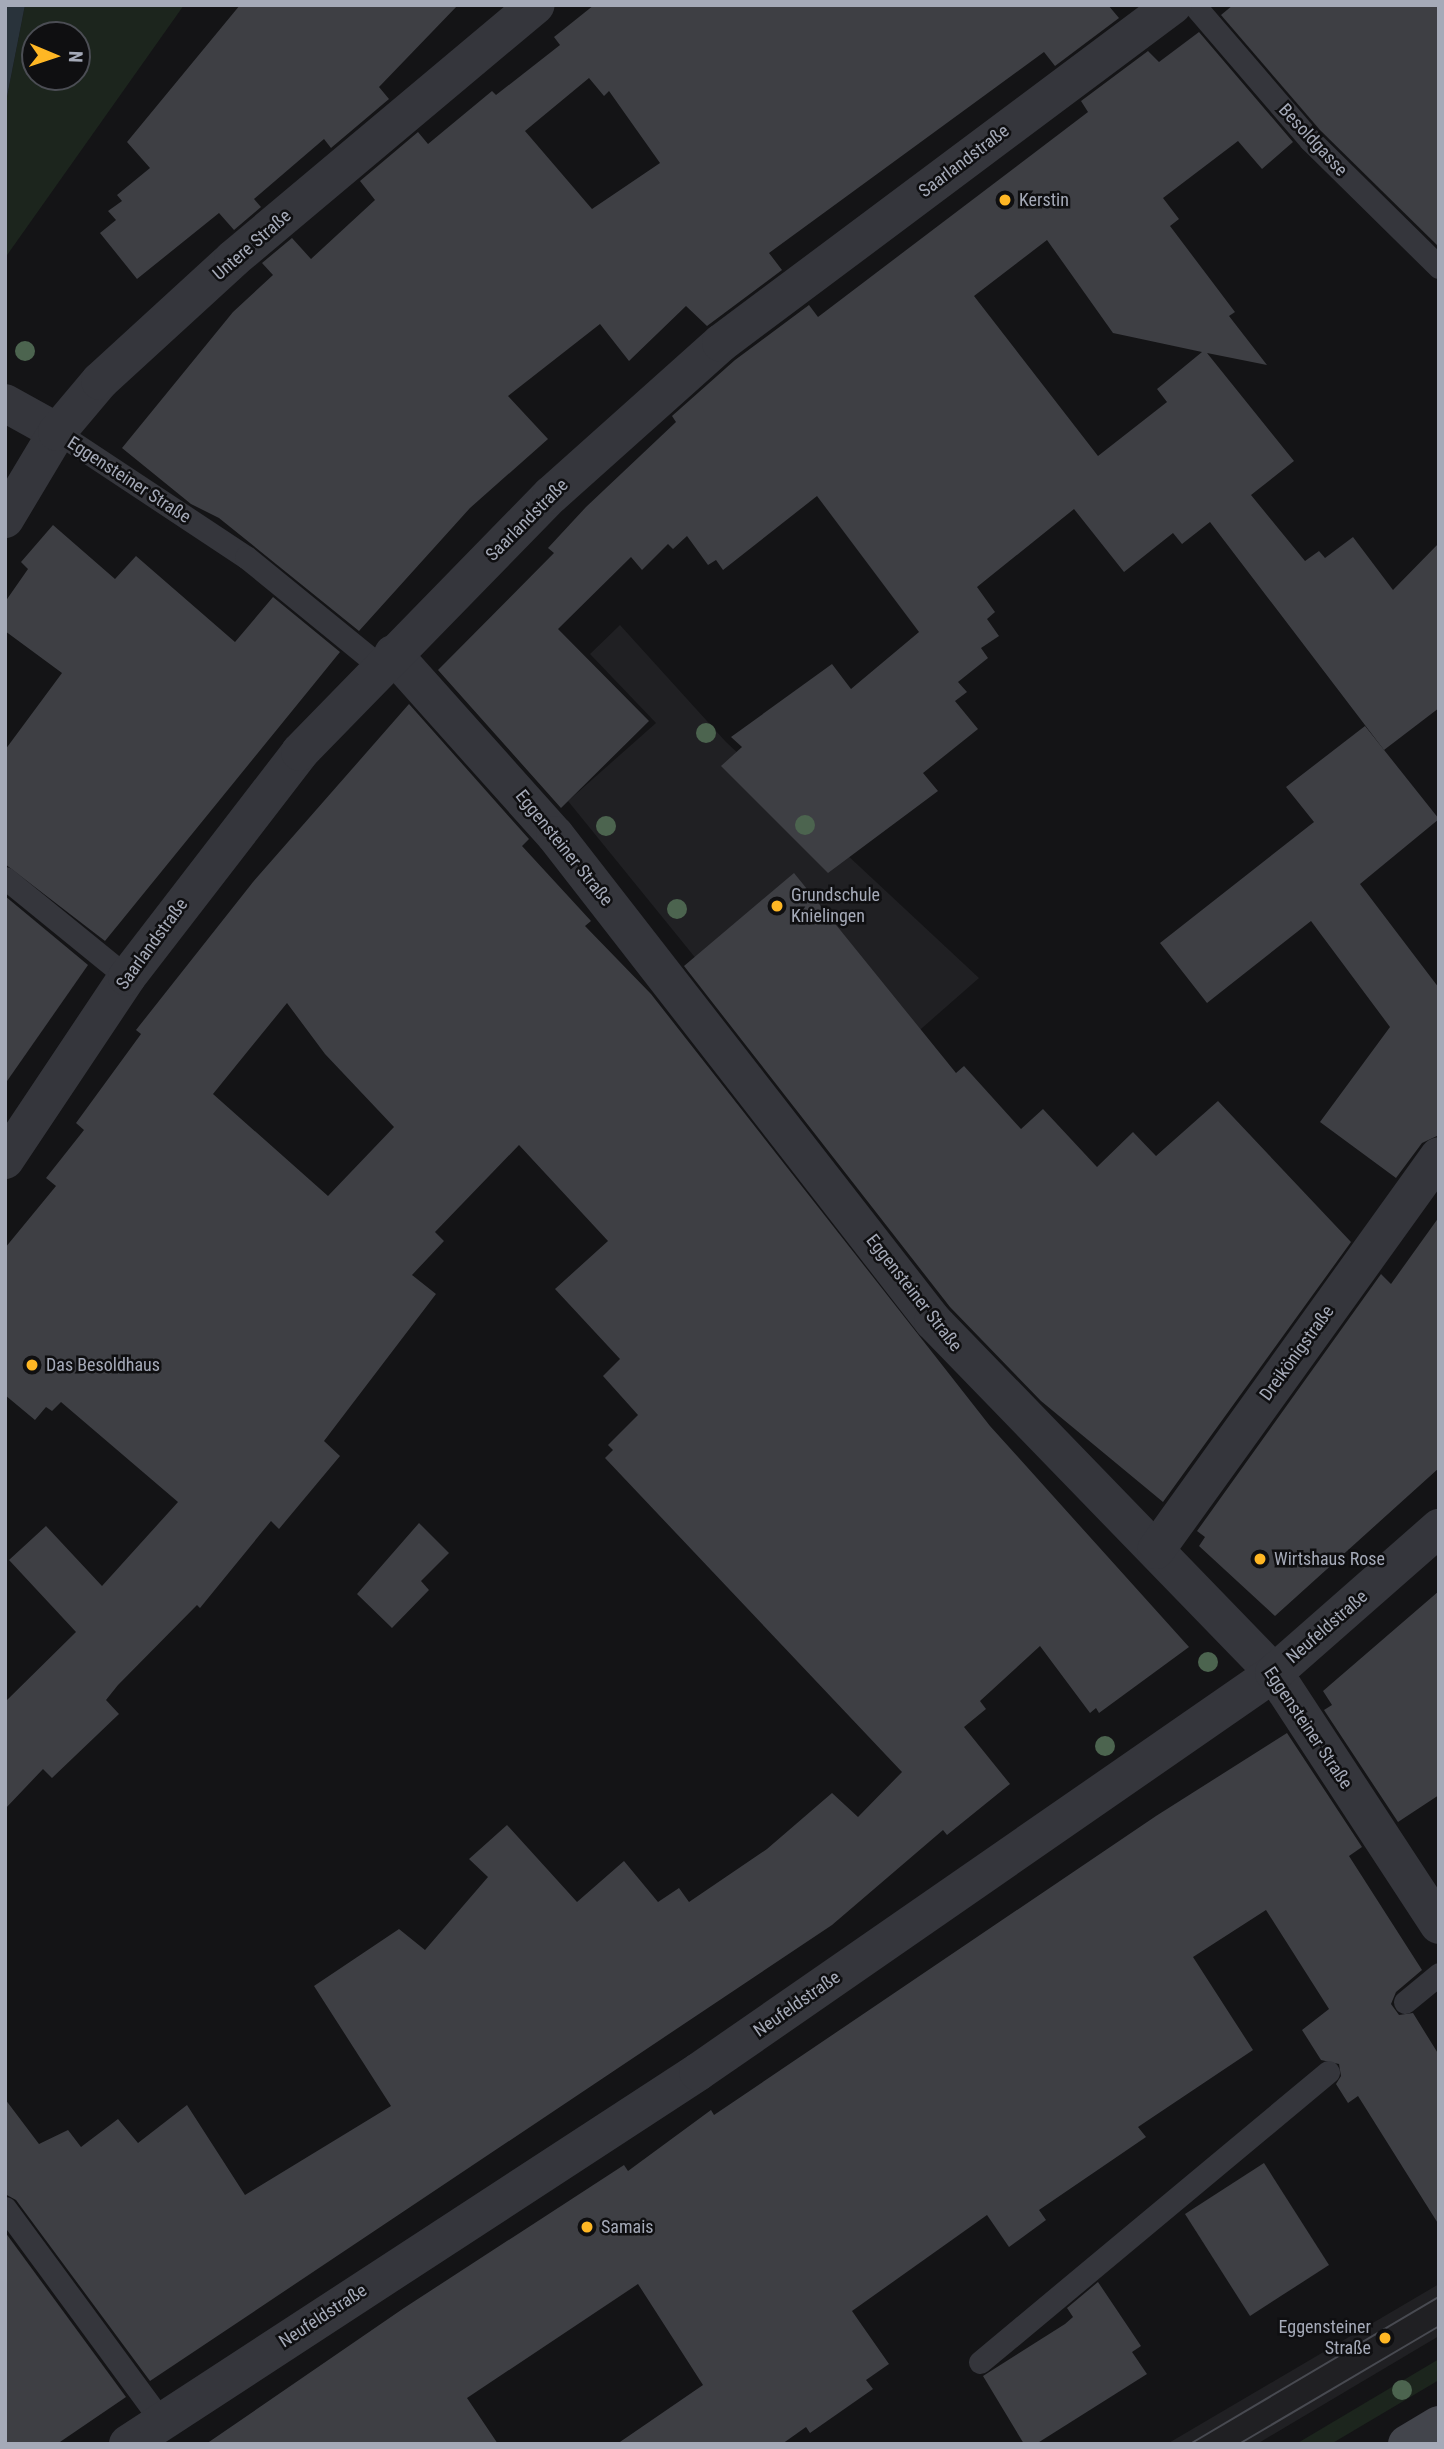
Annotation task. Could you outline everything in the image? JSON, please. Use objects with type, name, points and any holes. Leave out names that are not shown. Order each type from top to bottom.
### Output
[{"type":"main road","points":[[1407,2444],[1439,2425]]},
{"type":"street","name":"Untere Straße","points":[[5,519],[57,432],[100,381],[233,259],[536,5]]},
{"type":"street","name":"Saarlandstraße","points":[[5,1160],[127,977],[261,800],[387,661],[551,495],[721,344],[1176,6]]},
{"type":"street","name":"Eggensteiner Straße","points":[[5,403],[57,432]]},
{"type":"street","name":"Eggensteiner Straße","points":[[387,661],[555,835],[933,1321],[1274,1673],[1439,1926]]},
{"type":"street","name":"Dreikönigstraße","points":[[1156,1550],[1439,1156]]},
{"type":"street","name":"Neufeldstraße","points":[[128,2444],[698,2072],[1274,1673],[1439,1528]]},
{"type":"lane","name":"Besoldgasse","points":[[1176,6],[1439,267]]},
{"type":"lane","name":"Eggensteiner Straße","points":[[57,432],[246,557],[387,661]]},
{"type":"lane","points":[[5,878],[127,977]]},
{"type":"lane","points":[[1405,2002],[1439,1974]]},
{"type":"lane","points":[[980,2362],[1328,2072]]},
{"type":"lane","points":[[5,2208],[162,2422]]},
{"type":"shaded area","points":[[5,5],[25,5],[21,21],[5,107]]},
{"type":"shaded area","points":[[25,5],[184,5],[5,258],[5,107],[21,25],[21,91],[91,91],[91,21],[22,21]]},
{"type":"shaded area","name":"Grundschule Knielingen","points":[[620,625],[726,742],[979,978],[823,1115],[568,801],[656,723],[590,654]]},
{"type":"shaded area","points":[[1439,2284],[1439,2336],[1257,2444],[1167,2444]]},
{"type":"shaded area","points":[[1439,2359],[1439,2380],[1331,2444],[1296,2444]]},
{"type":"building","points":[[240,5],[458,5],[379,87],[389,99],[331,148],[324,139],[254,199],[261,207],[234,230],[219,213],[137,279],[100,233],[116,220],[108,211],[122,201],[117,195],[150,168],[127,142]]},
{"type":"building","points":[[594,5],[1108,5],[1119,18],[1055,66],[1044,52],[769,253],[782,270],[707,326],[686,306],[629,361],[600,324],[508,396],[548,439],[470,508],[359,631],[219,518],[191,504],[122,448],[233,312],[273,275],[262,263],[292,238],[311,259],[375,200],[360,181],[418,132],[428,144],[492,91],[496,95],[560,45],[554,37]],"holes":[[[589,78],[604,96],[609,91],[660,163],[592,209],[525,131]]]},
{"type":"building","points":[[1233,5],[1439,5],[1439,247],[1320,130],[1221,15]]},
{"type":"building","points":[[1199,32],[1293,142],[1262,169],[1238,141],[1163,198],[1179,219],[1170,226],[1235,312],[1229,316],[1267,365],[1207,353],[1294,461],[1251,495],[1305,561],[1319,551],[1325,558],[1353,537],[1393,590],[1439,543],[1439,708],[1384,750],[1210,522],[1182,544],[1173,533],[1124,572],[1074,509],[977,587],[995,612],[987,619],[999,636],[981,648],[988,658],[958,682],[967,692],[955,701],[978,729],[923,773],[938,791],[828,873],[721,766],[742,747],[731,737],[832,664],[851,689],[919,632],[817,496],[723,570],[716,560],[708,565],[687,536],[673,549],[668,544],[642,570],[631,557],[558,629],[649,721],[561,808],[438,670],[554,553],[548,548],[586,507],[676,422],[672,416],[735,360],[809,305],[818,317],[1088,112],[1081,101],[1148,51],[1159,62]],"holes":[[[1047,240],[1113,333],[1202,352],[1157,389],[1167,402],[1098,456],[974,296]]]},
{"type":"building","points":[[53,525],[115,579],[136,556],[235,642],[273,597],[340,652],[105,941],[5,864],[5,750],[62,673],[5,631],[5,602],[28,569],[21,562]]},
{"type":"building","points":[[409,704],[529,839],[522,846],[591,921],[585,926],[651,994],[990,1426],[1189,1647],[1099,1713],[1096,1708],[1090,1713],[1040,1646],[980,1701],[986,1709],[964,1727],[1010,1784],[947,1835],[943,1830],[832,1925],[150,2381],[16,2200],[5,2194],[5,2099],[39,2144],[68,2130],[81,2147],[118,2119],[138,2143],[187,2105],[245,2195],[391,2106],[314,1986],[399,1929],[425,1950],[488,1877],[469,1859],[507,1825],[577,1902],[624,1861],[658,1902],[679,1888],[689,1902],[767,1849],[832,1793],[858,1817],[902,1772],[605,1458],[613,1450],[608,1445],[638,1415],[603,1376],[620,1359],[555,1289],[608,1241],[519,1145],[435,1232],[444,1241],[412,1275],[436,1294],[324,1441],[340,1456],[279,1529],[271,1521],[200,1608],[197,1605],[118,1685],[106,1700],[119,1714],[52,1778],[43,1769],[5,1809],[5,1702],[76,1632],[9,1560],[46,1526],[102,1586],[178,1502],[61,1402],[52,1411],[46,1407],[35,1420],[5,1395],[5,1248],[56,1186],[46,1178],[84,1130],[76,1123],[141,1034],[136,1030],[253,882]],"holes":[[[287,1003],[325,1054],[394,1127],[328,1196],[213,1094]]]},
{"type":"building","points":[[1365,726],[1439,819],[1360,884],[1439,988],[1439,1135],[1422,1143],[1396,1178],[1320,1122],[1390,1027],[1311,921],[1207,1003],[1160,943],[1314,822],[1286,787]]},
{"type":"building","points":[[794,873],[956,1073],[964,1066],[1021,1129],[1043,1109],[1097,1167],[1133,1132],[1156,1156],[1218,1101],[1351,1242],[1163,1502],[1041,1401],[950,1307],[684,966]]},
{"type":"building","points":[[5,896],[88,965],[5,1084]]},
{"type":"building","points":[[1439,1217],[1439,1468],[1275,1616],[1199,1546],[1205,1537],[1197,1531],[1381,1274],[1391,1284]]},
{"type":"building","points":[[419,1523],[449,1553],[421,1581],[429,1590],[392,1628],[357,1594]]},
{"type":"building","points":[[1439,1591],[1439,1795],[1398,1822],[1324,1710],[1332,1705],[1323,1691]]},
{"type":"building","points":[[1287,1733],[1362,1847],[1349,1856],[1422,1970],[1396,1992],[1391,2004],[1399,2015],[1413,2013],[1439,2055],[1439,2225],[1358,2096],[1348,2103],[1336,2084],[1341,2076],[1339,2064],[1321,2060],[1302,2030],[1329,2009],[1266,1910],[1193,1957],[1253,2050],[1138,2127],[1146,2137],[1039,2210],[1046,2220],[1009,2247],[987,2215],[852,2311],[889,2364],[866,2380],[873,2389],[810,2433],[806,2427],[782,2444],[617,2444],[703,2385],[638,2284],[467,2398],[498,2444],[206,2444],[404,2308],[624,2165],[628,2171],[711,2110],[714,2115],[1156,1816]]},
{"type":"building","points":[[1264,2163],[1329,2265],[1250,2316],[1185,2214]]},
{"type":"building","points":[[5,2232],[126,2397],[57,2444],[5,2444]]},
{"type":"building","points":[[1098,2282],[1141,2346],[1132,2352],[1147,2374],[1036,2444],[1024,2444],[983,2376],[1065,2324],[1073,2317],[1067,2308]]},
{"type":"tram line","points":[[1190,2444],[1439,2297]]},
{"type":"tram line","points":[[1239,2444],[1439,2326]]},
{"type":"place","name":"Kerstin","points":[[1005,200]]},
{"type":"place","name":"Grundschule Knielingen","points":[[777,906]]},
{"type":"place","name":"Das Besoldhaus","points":[[32,1365]]},
{"type":"place","name":"Wirtshaus Rose","points":[[1260,1559]]},
{"type":"place","name":"Samais","points":[[587,2227]]},
{"type":"place","name":"Eggensteiner Straße","points":[[1385,2338]]}]
